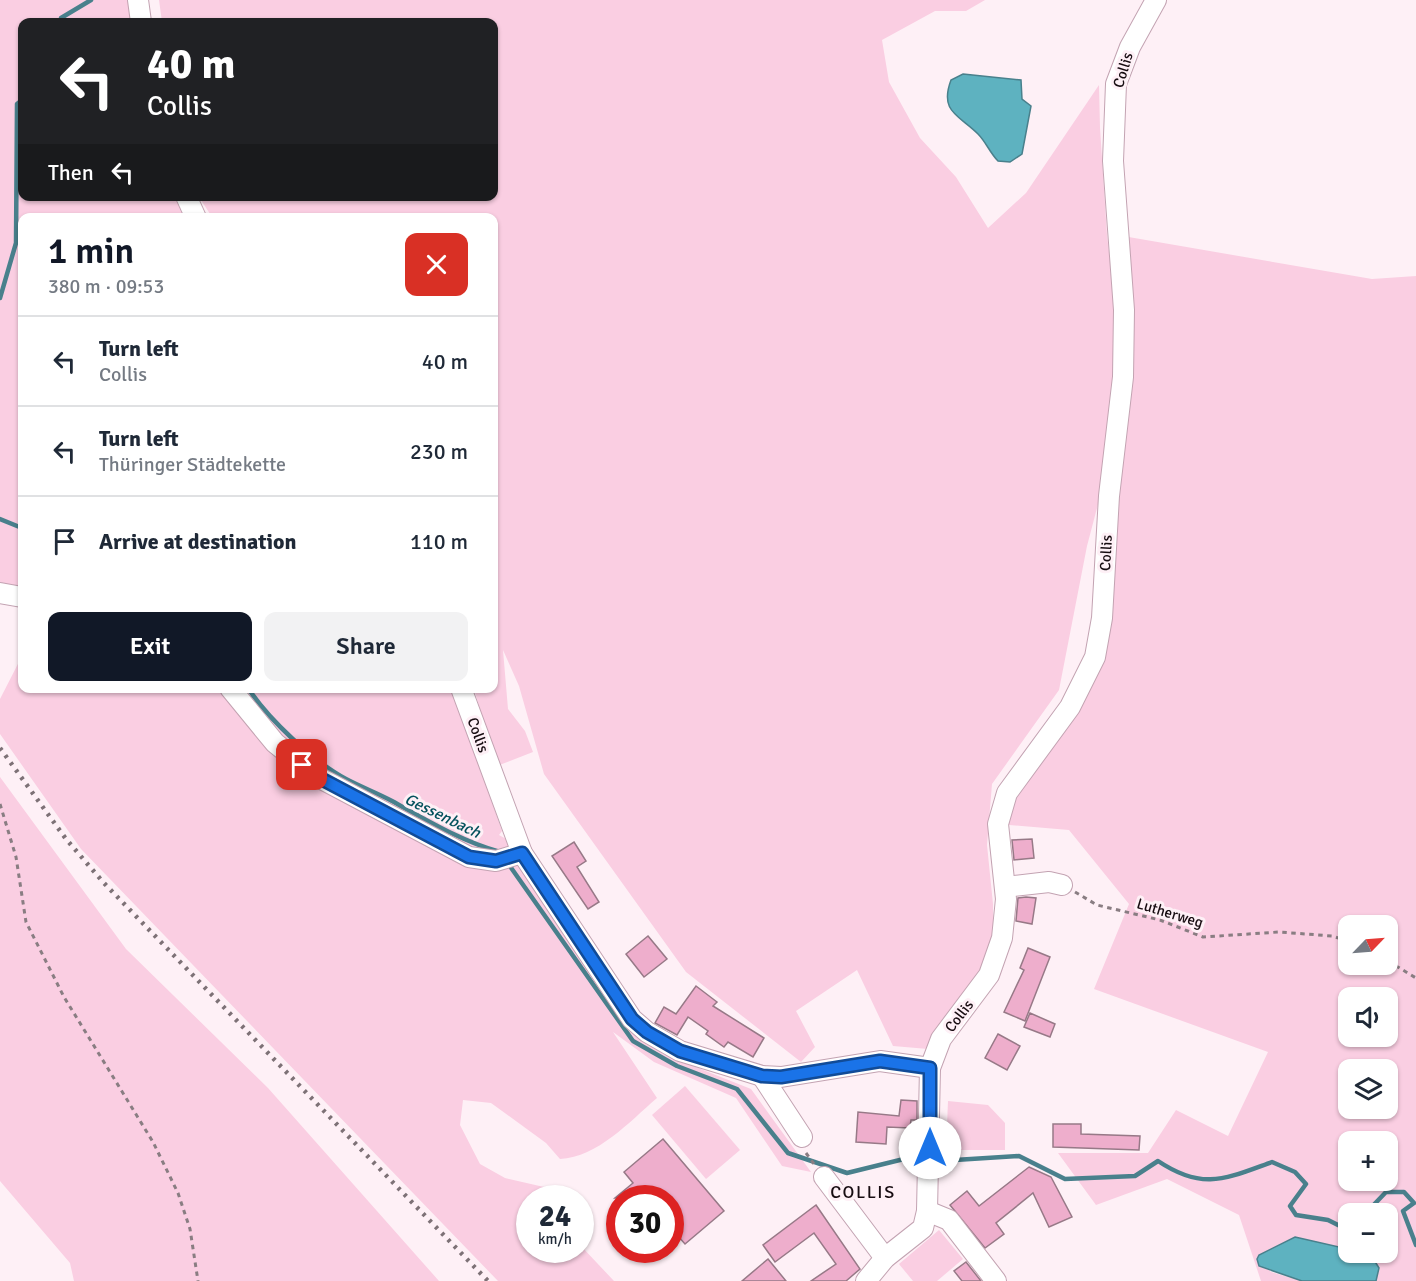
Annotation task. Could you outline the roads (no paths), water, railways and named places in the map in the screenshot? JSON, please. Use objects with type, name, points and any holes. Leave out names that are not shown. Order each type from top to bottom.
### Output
[{"type":"street","points":[[138,0],[140,18]]},
{"type":"street","name":"Collis","points":[[866,1281],[885,1258],[922,1228],[927,1211],[930,1068],[941,1039],[989,975],[1002,938],[1005,887],[998,824],[1007,793],[1070,707],[1095,657],[1102,618],[1109,496],[1123,377],[1124,310],[1113,161],[1116,84],[1130,47],[1156,0]]},
{"type":"street","points":[[0,593],[18,596]]},
{"type":"street","points":[[234,693],[275,743],[316,776],[469,857],[510,857],[632,1019],[647,1032],[680,1051],[762,1076],[781,1077],[880,1061],[930,1068]]},
{"type":"street","name":"Collis","points":[[463,693],[495,783],[510,857]]},
{"type":"street","points":[[1005,887],[1049,882],[1062,885]]},
{"type":"street","points":[[762,1076],[803,1143]]},
{"type":"street","points":[[821,1174],[885,1258]]},
{"type":"street","points":[[927,1211],[949,1220],[996,1281]]},
{"type":"water","points":[[963,74],[1021,80],[1022,99],[1031,106],[1022,154],[1010,162],[998,161],[981,137],[949,106],[947,99],[951,80]]},
{"type":"water","points":[[1295,1237],[1338,1247],[1338,1263],[1376,1263],[1379,1268],[1376,1281],[1302,1281],[1259,1266],[1257,1259],[1259,1255]]},
{"type":"waterway","name":"Gessenbach","points":[[61,18],[91,0]]},
{"type":"waterway","name":"Gessenbach","points":[[0,298],[16,243],[18,103]]},
{"type":"waterway","name":"Gessenbach","points":[[0,519],[18,526]]},
{"type":"waterway","name":"Gessenbach","points":[[252,693],[279,726],[306,751],[333,771],[445,830],[500,852]]},
{"type":"waterway","name":"Gessenbach","points":[[507,862],[633,1041],[677,1066],[737,1089],[788,1153],[847,1173],[912,1157],[922,1158]]},
{"type":"waterway","name":"Gessenbach","points":[[933,1159],[1019,1156],[1065,1179],[1135,1176],[1158,1161],[1188,1176],[1214,1179],[1241,1173],[1272,1162],[1295,1172],[1306,1184],[1290,1206],[1296,1215],[1328,1220],[1338,1225]]},
{"type":"waterway","name":"Gessenbach","points":[[1376,1203],[1386,1192],[1404,1192],[1414,1203],[1403,1211],[1416,1245]]},
{"type":"railway","points":[[0,748],[66,839],[103,882],[488,1281]]},
{"type":"district","name":"COLLIS","points":[[863,1192]]}]
